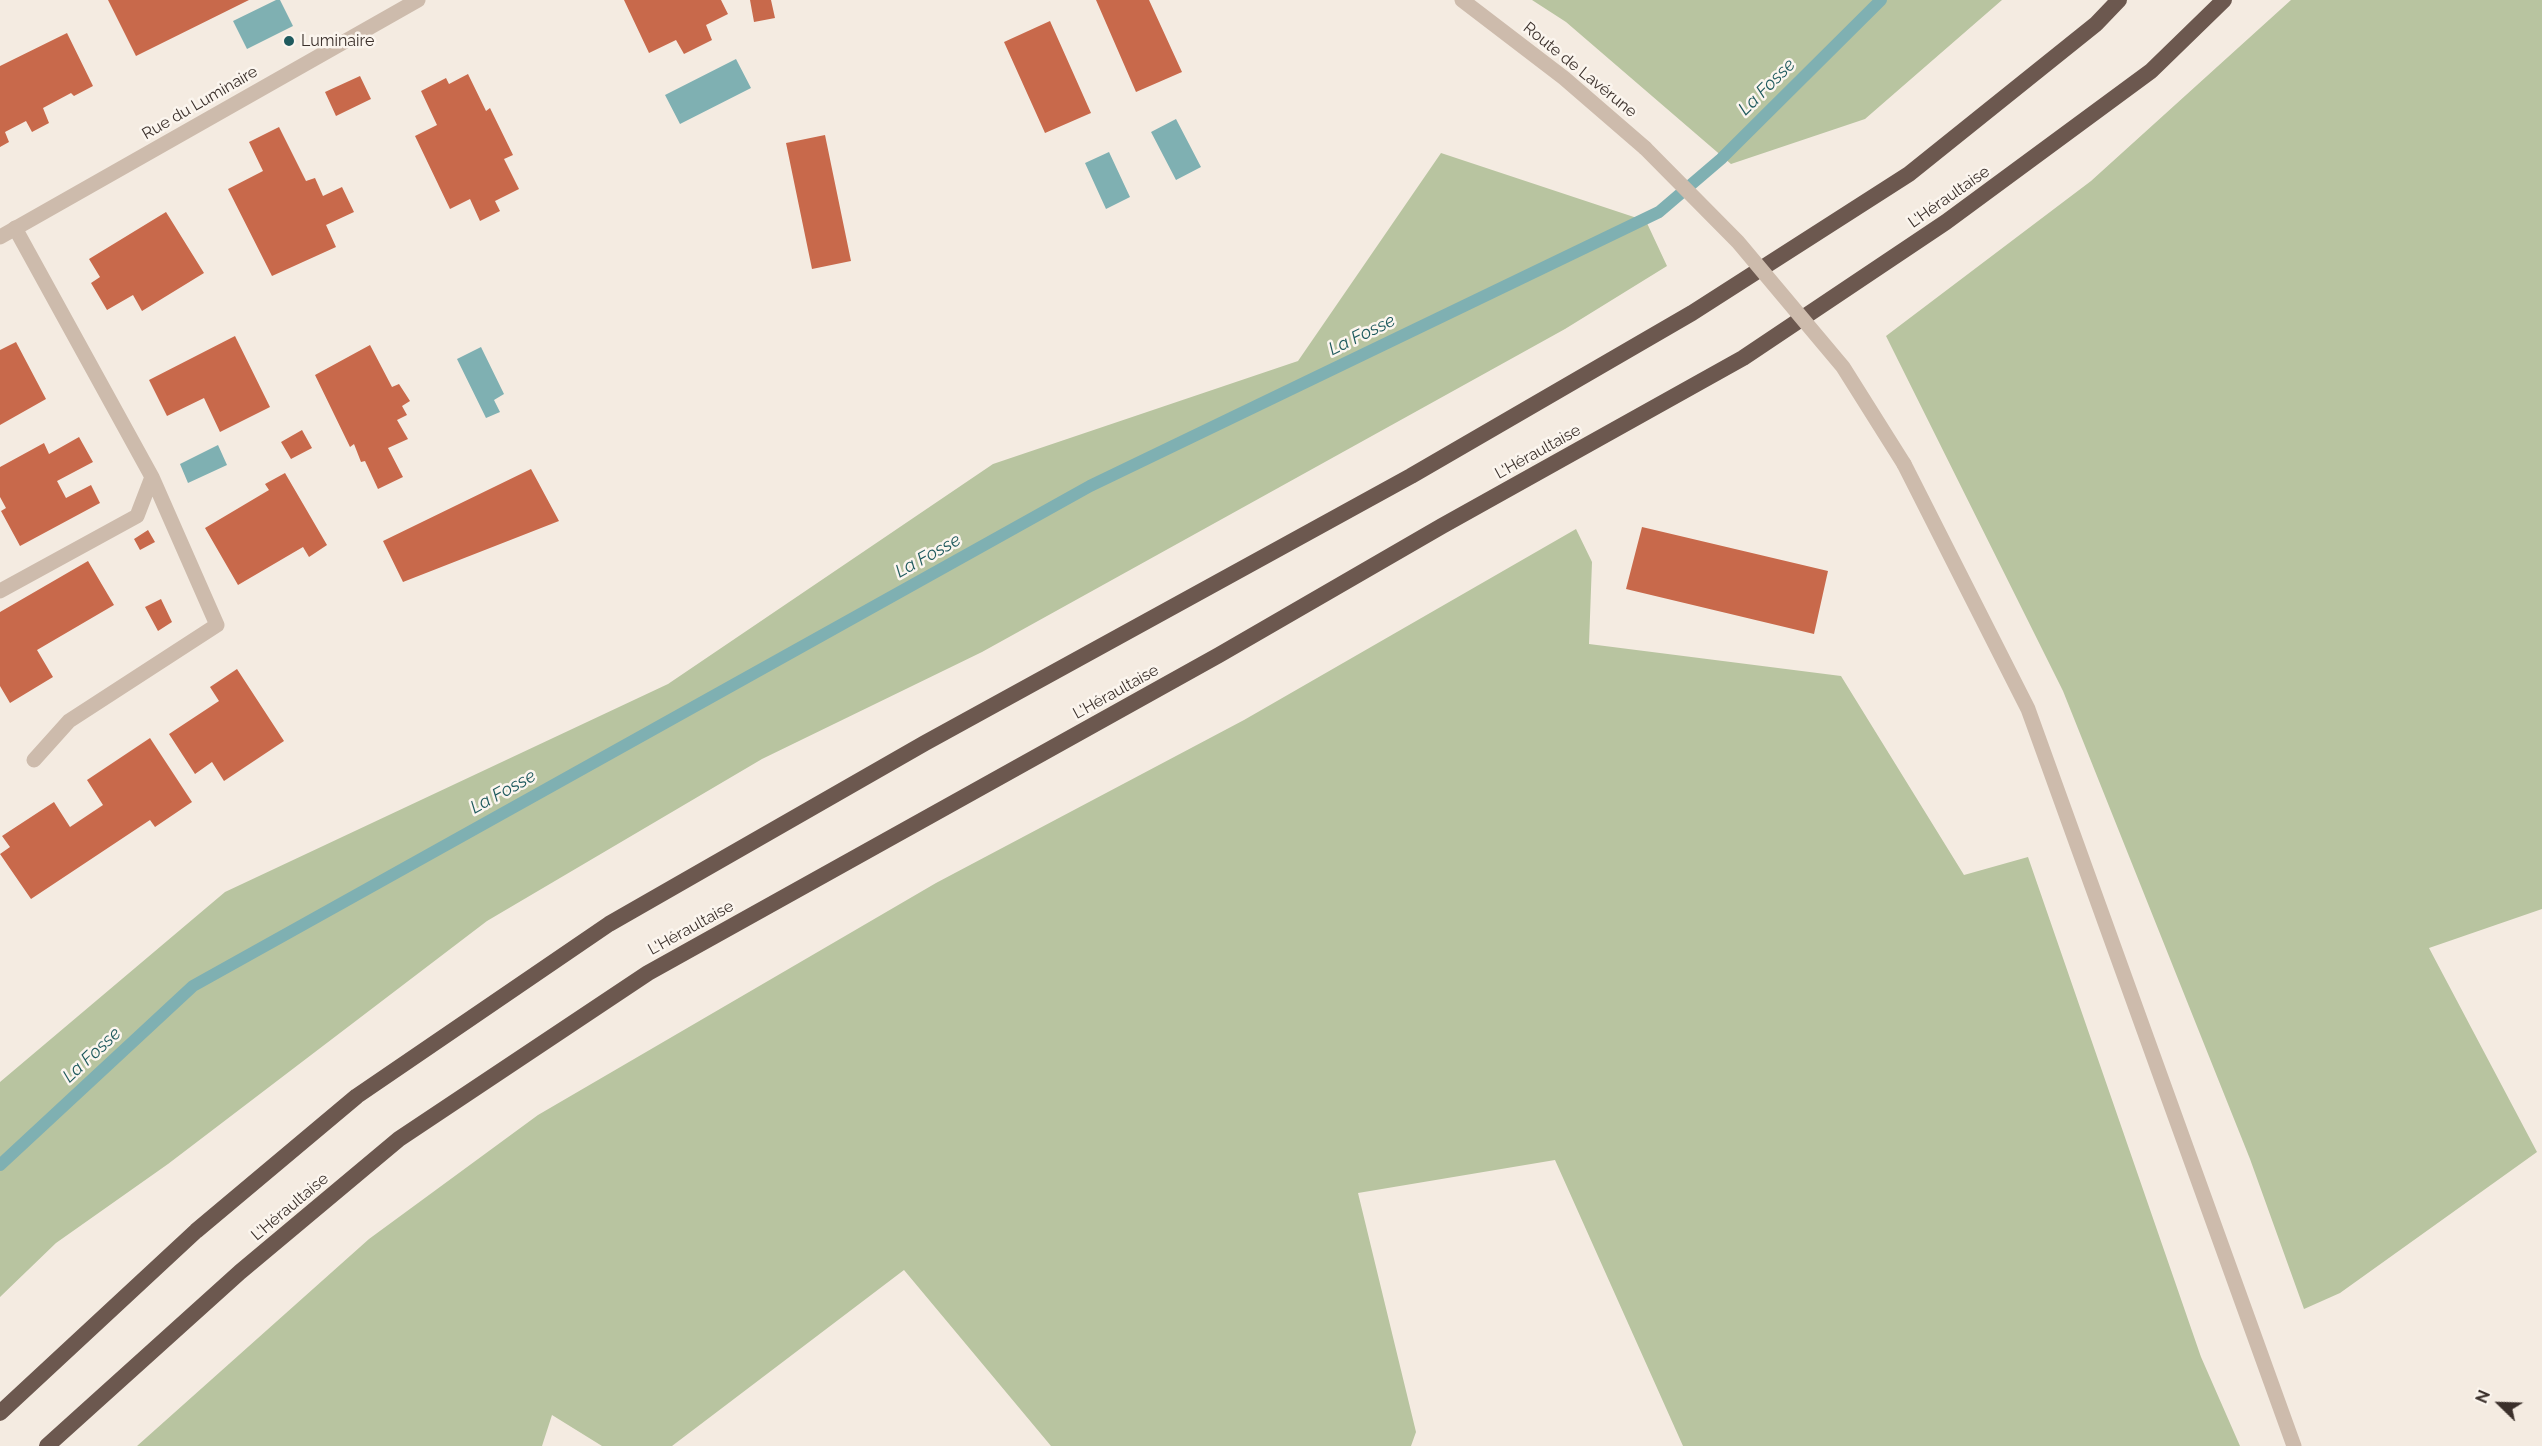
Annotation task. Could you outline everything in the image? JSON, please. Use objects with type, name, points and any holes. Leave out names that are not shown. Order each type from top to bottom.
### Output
[{"type":"highway","points":[[0,1413],[196,1232],[357,1096],[609,924],[925,742],[1411,476],[1692,314],[1910,174],[2096,24],[2119,0]]},
{"type":"highway","name":"L'Héraultaise","points":[[47,1446],[240,1272],[399,1139],[648,972],[1219,655],[1442,526],[1743,358],[1946,222],[2151,71],[2224,0]]},
{"type":"street","name":"Rue du Luminaire","points":[[0,237],[418,0]]},
{"type":"street","name":"Route de Lavérune","points":[[1462,0],[1564,78],[1645,148],[1738,242],[1843,367],[1904,464],[2028,709],[2294,1446]]},
{"type":"street","points":[[15,228],[152,477],[217,625],[69,721],[34,760]]},
{"type":"street","points":[[0,591],[137,516],[152,477]]},
{"type":"green space","points":[[1532,0],[2002,0],[1865,119],[1731,164],[1566,22]]},
{"type":"green space","points":[[2291,0],[2542,0],[2542,909],[2429,948],[2537,1152],[2340,1293],[2304,1309],[2250,1159],[2063,691],[1886,336],[2091,181]]},
{"type":"green space","points":[[1441,153],[1646,221],[1667,266],[1565,329],[982,652],[762,759],[487,921],[168,1164],[56,1243],[0,1297],[0,1082],[225,892],[668,684],[993,464],[1298,361]]},
{"type":"green space","points":[[1576,529],[1592,562],[1589,644],[1841,676],[1964,875],[2028,857],[2201,1357],[2240,1446],[1683,1446],[1555,1160],[1358,1193],[1416,1432],[1411,1446],[1051,1446],[904,1270],[672,1446],[602,1446],[552,1415],[542,1446],[137,1446],[369,1239],[538,1115],[936,883],[1244,720]]},
{"type":"water","points":[[280,0],[293,26],[247,49],[233,21]]},
{"type":"water","points":[[736,59],[751,88],[680,124],[665,95]]},
{"type":"water","points":[[1176,119],[1201,167],[1176,180],[1151,132]]},
{"type":"water","points":[[1109,152],[1130,197],[1106,209],[1085,163]]},
{"type":"water","points":[[481,347],[504,394],[494,400],[500,412],[486,418],[457,359]]},
{"type":"water","points":[[218,445],[227,465],[188,483],[180,464]]},
{"type":"building","points":[[108,0],[249,0],[136,56]]},
{"type":"building","points":[[624,0],[721,0],[728,14],[706,25],[712,40],[684,54],[676,40],[649,53]]},
{"type":"building","points":[[750,0],[771,0],[775,18],[754,22]]},
{"type":"building","points":[[1096,0],[1149,0],[1182,72],[1136,92]]},
{"type":"building","points":[[1050,21],[1091,113],[1045,133],[1004,42]]},
{"type":"building","points":[[67,33],[93,86],[74,96],[71,93],[43,108],[49,123],[32,132],[26,121],[5,132],[9,142],[0,147],[0,66]]},
{"type":"building","points":[[468,74],[486,111],[490,108],[513,155],[504,159],[519,189],[495,201],[500,211],[480,221],[470,199],[450,209],[415,136],[437,125],[421,91],[446,78],[449,84]]},
{"type":"building","points":[[360,76],[371,99],[336,116],[325,92]]},
{"type":"building","points":[[279,127],[306,181],[315,178],[323,196],[342,187],[354,212],[326,225],[336,247],[272,276],[228,189],[263,171],[249,142]]},
{"type":"building","points":[[825,135],[851,261],[812,269],[786,143]]},
{"type":"building","points":[[166,212],[204,273],[142,311],[133,295],[107,310],[91,283],[100,277],[89,259]]},
{"type":"building","points":[[235,336],[270,407],[220,432],[204,398],[167,416],[149,380]]},
{"type":"building","points":[[16,342],[46,399],[0,425],[0,350]]},
{"type":"building","points":[[370,345],[392,387],[399,384],[410,401],[402,406],[407,415],[397,420],[408,439],[388,448],[403,477],[378,489],[365,461],[361,462],[354,444],[350,447],[315,375]]},
{"type":"building","points":[[302,430],[312,448],[291,459],[281,442]]},
{"type":"building","points":[[79,437],[93,462],[57,481],[66,498],[91,485],[100,503],[20,546],[1,511],[6,508],[0,497],[0,467],[44,443],[49,454]]},
{"type":"building","points":[[531,469],[559,521],[403,582],[383,541]]},
{"type":"building","points":[[285,473],[327,545],[309,557],[303,547],[238,585],[205,528],[269,490],[265,484]]},
{"type":"building","points":[[1642,527],[1828,571],[1814,634],[1626,589]]},
{"type":"building","points":[[148,530],[155,542],[140,550],[134,539]]},
{"type":"building","points":[[88,561],[114,605],[37,650],[53,677],[10,703],[0,686],[0,612]]},
{"type":"building","points":[[161,599],[172,622],[158,631],[145,607]]},
{"type":"building","points":[[237,669],[284,741],[224,781],[212,762],[195,774],[169,734],[219,701],[210,687]]},
{"type":"building","points":[[150,738],[192,802],[155,827],[150,820],[31,899],[0,854],[10,847],[2,836],[54,802],[70,827],[103,805],[87,780]]},
{"type":"waterway","name":"La Fosse","points":[[0,1165],[193,986],[1090,486],[1659,212],[1721,159],[1881,0]]},
{"type":"place","name":"Luminaire","points":[[289,41]]}]
